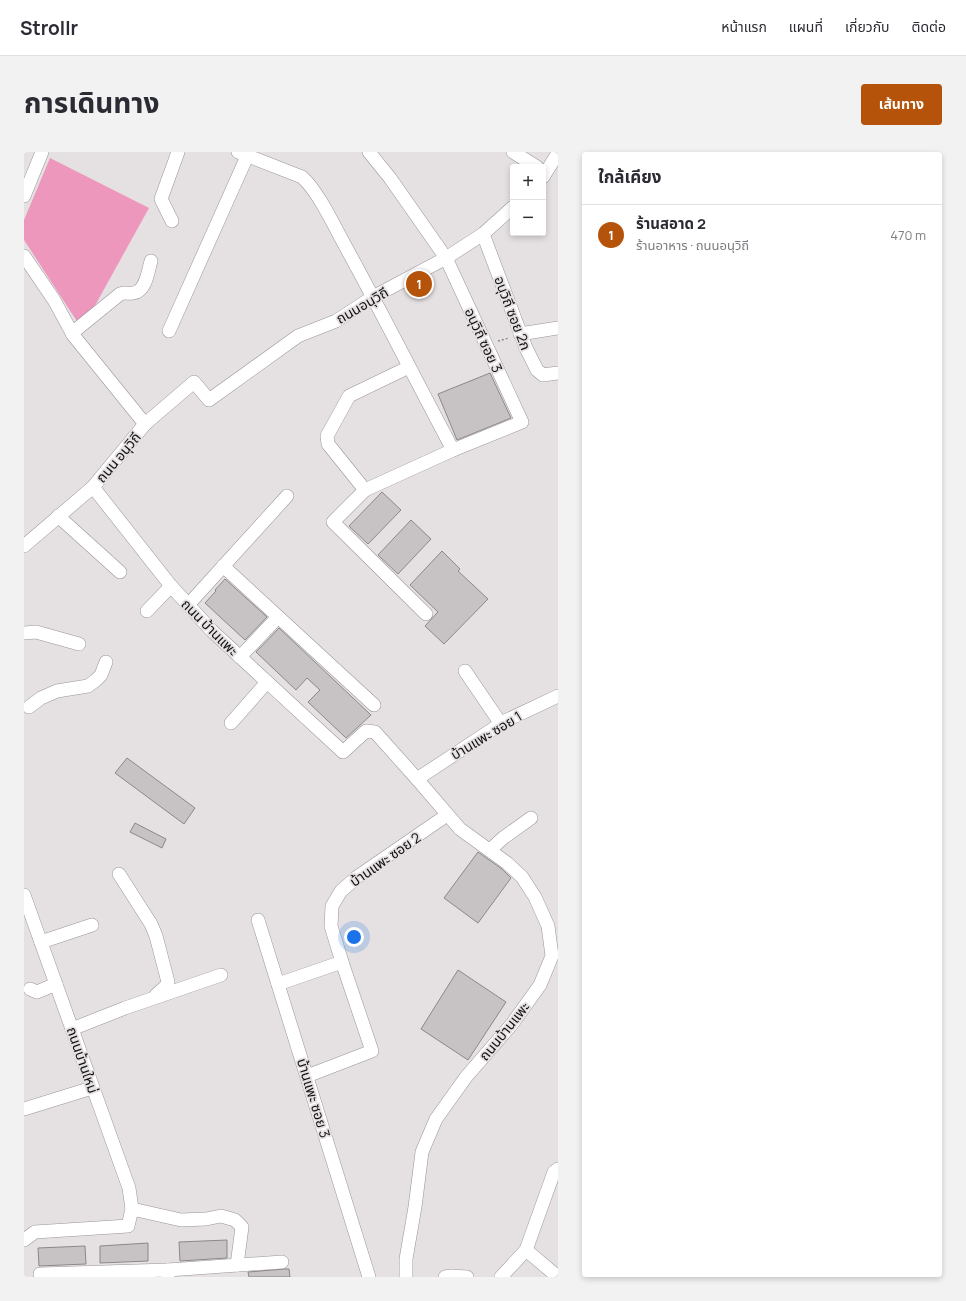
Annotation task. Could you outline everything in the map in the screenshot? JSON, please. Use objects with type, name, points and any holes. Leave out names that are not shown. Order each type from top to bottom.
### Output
[{"type":"street","points":[[24,196],[42,152]]},
{"type":"street","points":[[172,221],[161,199],[178,152]]},
{"type":"street","name":"อนุวิถี ซอย 3","points":[[370,152],[446,258],[522,422],[453,450]]},
{"type":"street","points":[[513,152],[530,164]]},
{"type":"street","points":[[169,331],[245,153],[302,177],[308,182],[324,207],[453,450],[365,490],[333,522],[426,614]]},
{"type":"street","points":[[546,167],[558,153]]},
{"type":"street","name":"ถนนอนุวิถี","points":[[209,400],[298,336],[336,321],[373,298],[446,258],[483,234],[510,210]]},
{"type":"street","name":"อนุวิถี ซอย 2ก","points":[[483,234],[520,334],[537,370],[543,375],[558,373]]},
{"type":"street","points":[[24,256],[54,300],[72,333],[145,424]]},
{"type":"street","points":[[72,333],[120,294],[126,292],[132,294],[138,291],[144,284],[151,260]]},
{"type":"street","points":[[520,334],[558,328]]},
{"type":"street","points":[[365,490],[328,444],[327,436],[349,396],[409,367]]},
{"type":"street","name":"ถนน อนุวิถี","points":[[24,546],[93,487],[145,424],[194,382],[209,400]]},
{"type":"street","name":"ถนน บ้านแพะ","points":[[93,487],[171,586],[212,631],[343,752]]},
{"type":"street","points":[[188,605],[287,496]]},
{"type":"street","points":[[58,516],[120,572]]},
{"type":"street","points":[[223,566],[374,705]]},
{"type":"street","points":[[147,611],[171,586]]},
{"type":"street","points":[[240,657],[278,617]]},
{"type":"street","points":[[24,633],[36,632],[79,644]]},
{"type":"street","points":[[26,709],[41,698],[57,691],[88,686],[101,675],[106,662]]},
{"type":"street","points":[[464,671],[501,724]]},
{"type":"street","points":[[231,723],[267,682]]},
{"type":"street","name":"บ้านแพะ ซอย 1","points":[[417,779],[501,724],[558,696]]},
{"type":"street","name":"ถนนบ้านแพะ","points":[[343,752],[366,731],[375,732],[460,829],[507,862],[522,877],[535,897],[548,926],[552,956],[540,985],[512,1024],[466,1077],[436,1119],[422,1152],[415,1207],[406,1259],[406,1277]]},
{"type":"street","name":"บ้านแพะ ซอย 2","points":[[307,1076],[372,1051],[331,926],[332,906],[341,891],[357,877],[448,815]]},
{"type":"street","points":[[490,850],[503,838],[531,818]]},
{"type":"street","points":[[119,874],[149,920],[156,936],[168,982],[156,994],[156,997]]},
{"type":"street","name":"ถนนบ้านใหม่","points":[[24,895],[128,1188],[132,1210],[128,1226],[35,1232],[24,1240]]},
{"type":"street","name":"บ้านแพะ ซอย 3","points":[[258,920],[369,1277]]},
{"type":"street","points":[[41,942],[92,925]]},
{"type":"street","points":[[278,984],[342,962]]},
{"type":"street","points":[[72,1029],[156,997],[221,975]]},
{"type":"street","points":[[30,989],[37,992],[56,984]]},
{"type":"street","points":[[24,1109],[92,1088]]},
{"type":"street","points":[[501,1277],[526,1250],[554,1172],[558,1170]]},
{"type":"street","points":[[132,1210],[181,1220],[206,1219],[221,1216],[235,1220],[242,1227],[233,1269]]},
{"type":"street","points":[[526,1250],[558,1277]]},
{"type":"street","points":[[40,1274],[168,1274],[233,1269],[282,1262]]},
{"type":"street","points":[[445,1277],[467,1277]]},
{"type":"path","points":[[486,345],[520,334]]},
{"type":"shaded area","points":[[50,158],[149,208],[82,329],[24,240],[24,220]]},
{"type":"building","points":[[490,373],[511,418],[457,440],[438,394]]},
{"type":"building","points":[[382,492],[401,510],[368,544],[349,526]]},
{"type":"building","points":[[411,520],[431,539],[398,574],[378,555]]},
{"type":"building","points":[[442,551],[460,569],[458,571],[488,599],[444,644],[425,626],[438,612],[410,585]]},
{"type":"building","points":[[225,579],[267,617],[245,640],[205,603]]},
{"type":"building","points":[[279,628],[371,715],[346,738],[308,702],[320,690],[307,678],[296,690],[256,652]]},
{"type":"building","points":[[127,758],[195,808],[184,824],[115,773]]},
{"type":"building","points":[[135,823],[166,839],[162,848],[130,832]]},
{"type":"building","points":[[478,852],[502,869],[511,878],[478,923],[444,898]]},
{"type":"building","points":[[458,970],[506,1002],[468,1060],[421,1029]]},
{"type":"building","points":[[227,1240],[227,1258],[180,1261],[179,1242]]},
{"type":"building","points":[[148,1243],[148,1261],[100,1263],[100,1246]]},
{"type":"building","points":[[85,1246],[86,1264],[39,1266],[38,1248]]},
{"type":"building","points":[[289,1269],[290,1277],[249,1277],[248,1272]]},
{"type":"place","name":"ร้านสอาด 2","points":[[419,284]]}]
